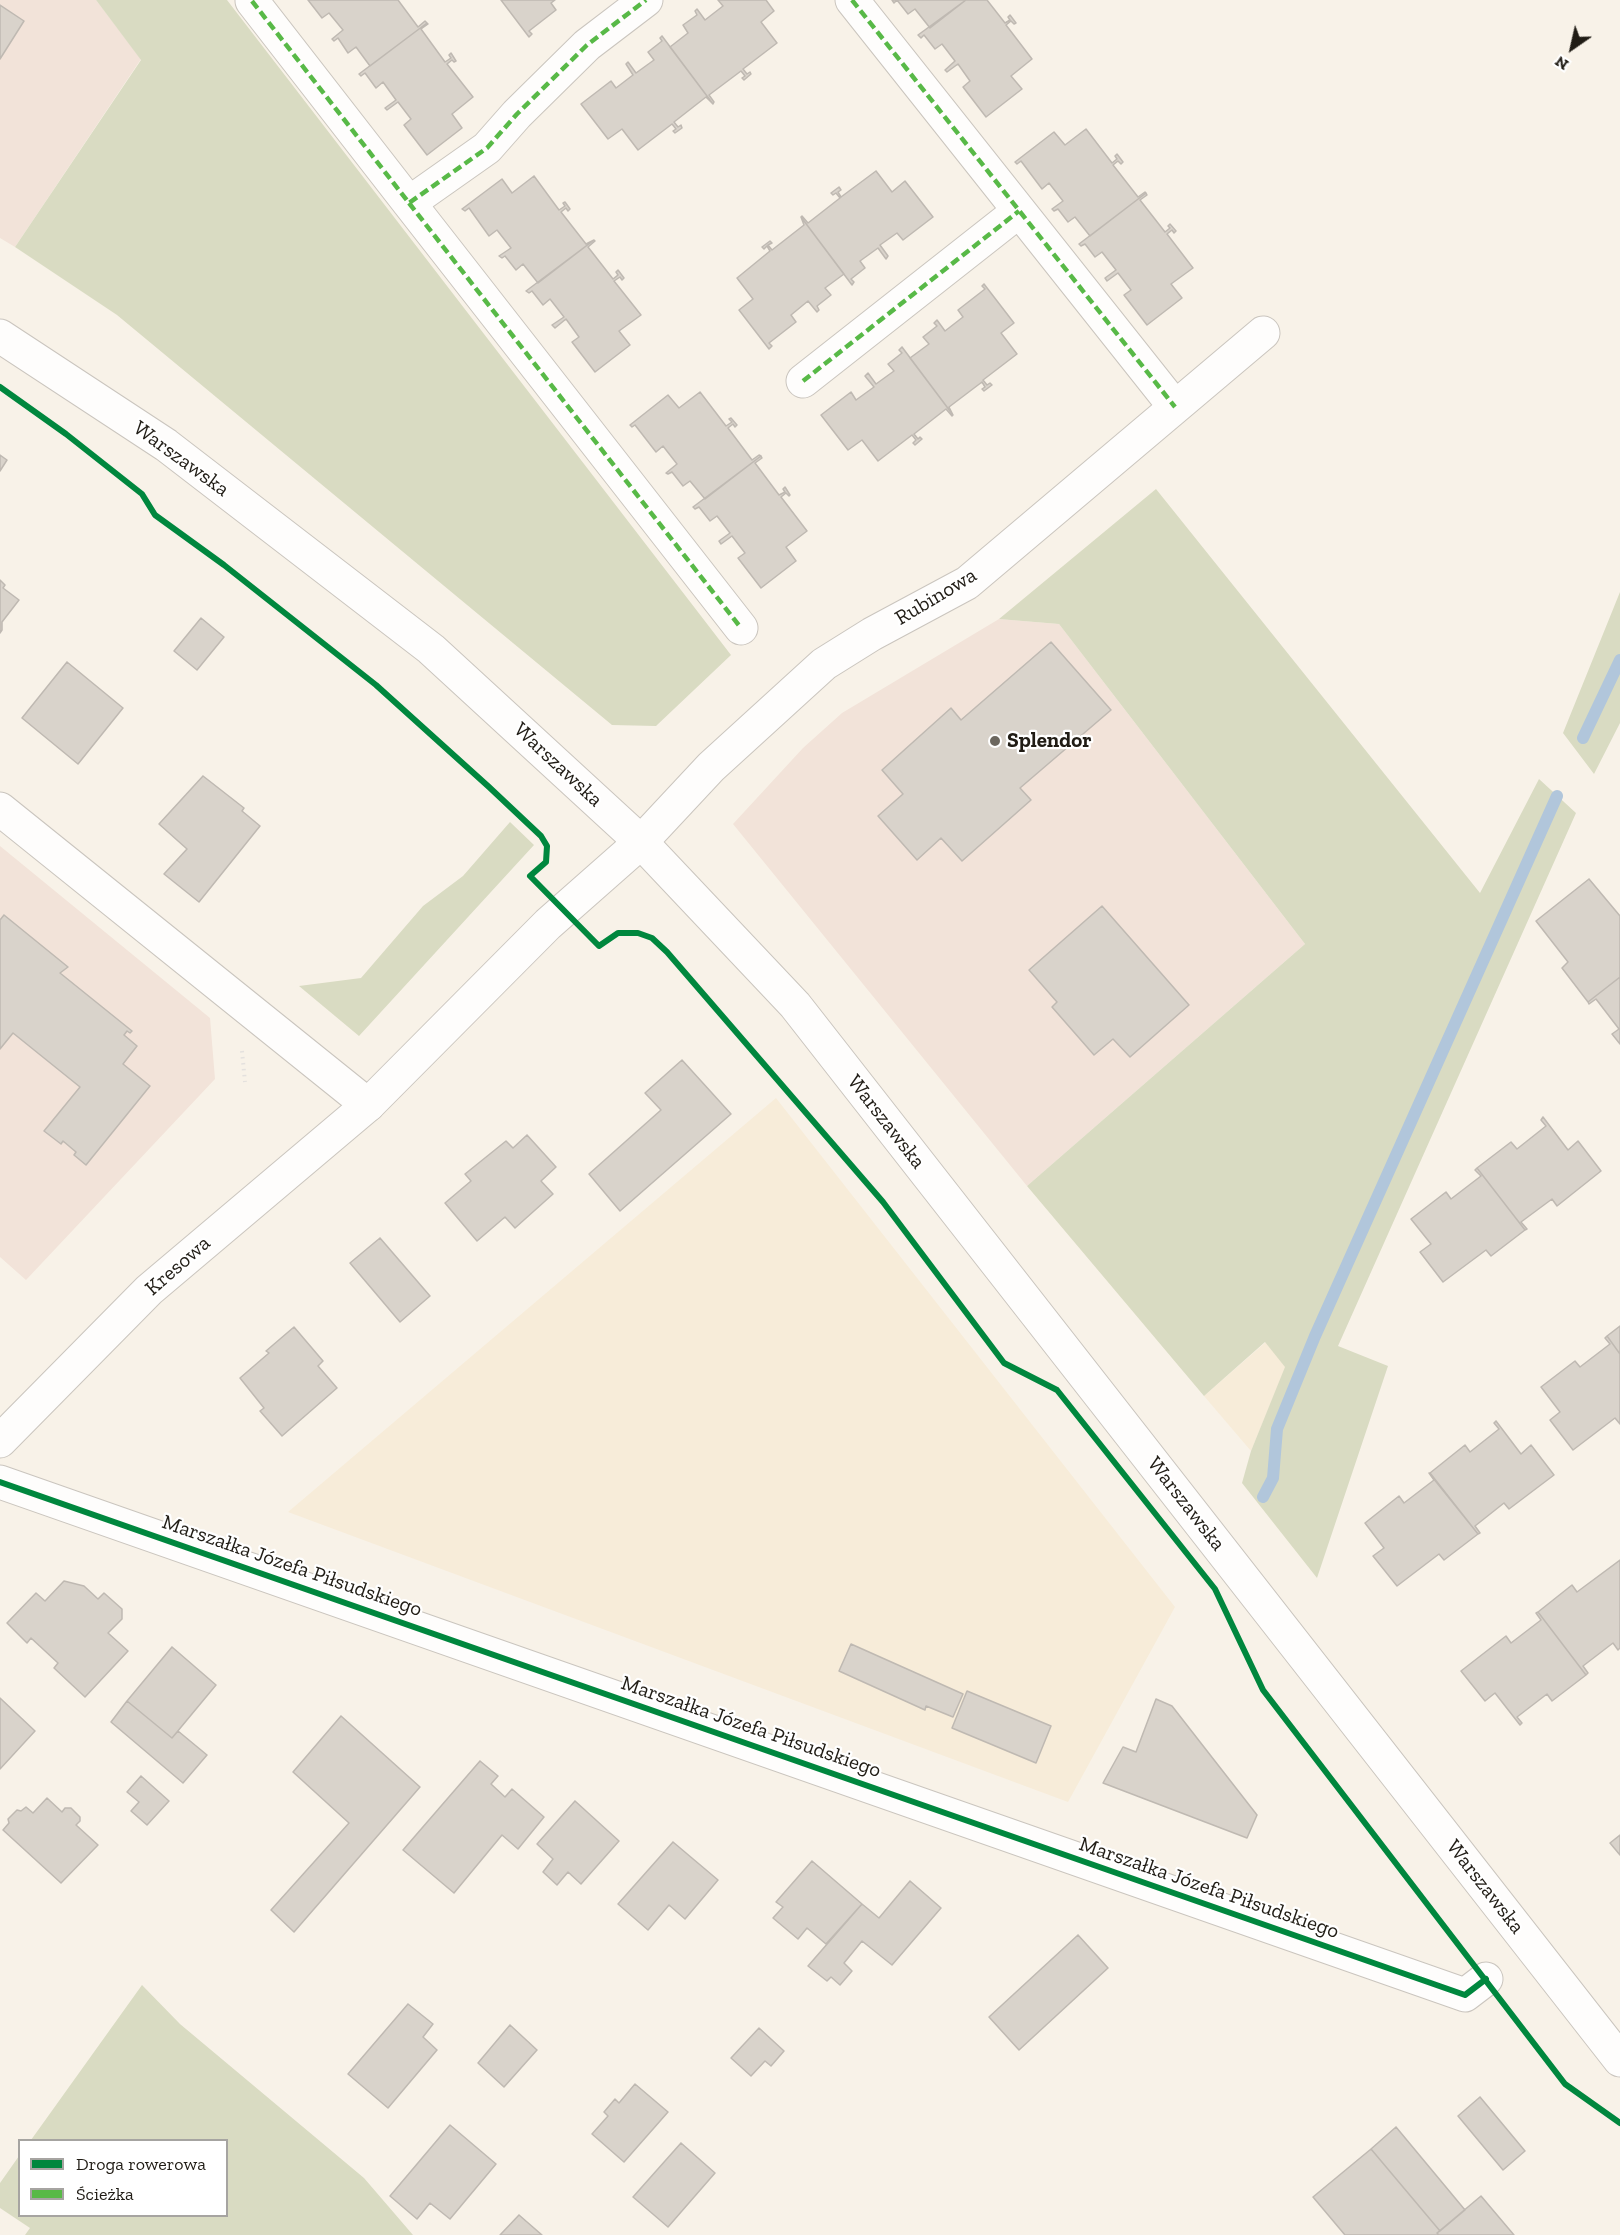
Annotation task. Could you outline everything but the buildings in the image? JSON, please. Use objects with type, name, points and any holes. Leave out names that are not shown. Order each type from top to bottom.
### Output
[{"type":"street","points":[[409,203],[487,148],[517,114],[587,45],[646,0]]},
{"type":"street","points":[[852,0],[1175,407]]},
{"type":"street","points":[[252,1],[741,628]]},
{"type":"street","points":[[803,381],[1019,211]]},
{"type":"street","name":"Rubinowa","points":[[642,842],[711,767],[824,664],[872,634],[967,583],[1263,333]]},
{"type":"street","name":"Warszawska","points":[[0,336],[166,445],[431,649],[642,842],[795,1005],[1620,2060]]},
{"type":"street","points":[[0,809],[368,1105]]},
{"type":"street","name":"Kresowa","points":[[0,1441],[149,1290],[368,1105],[548,924],[642,842]]},
{"type":"street","name":"Marszałka Józefa Piłsudskiego","points":[[0,1482],[1465,1995],[1486,1979]]},
{"type":"path","points":[[242,1047],[245,1082]]},
{"type":"shaded area","points":[[0,0],[96,0],[141,59],[15,247],[0,238]]},
{"type":"shaded area","points":[[999,619],[1059,624],[1305,944],[1027,1186],[733,824],[803,748],[842,713]]},
{"type":"shaded area","points":[[0,846],[210,1018],[215,1079],[26,1280],[0,1257]]},
{"type":"shaded area","points":[[776,1098],[1175,1607],[1068,1802],[288,1512]]},
{"type":"shaded area","points":[[1266,1342],[1286,1367],[1251,1451],[1204,1396]]},
{"type":"green space","points":[[96,0],[227,0],[731,655],[656,726],[612,725],[117,315],[15,247],[141,60]]},
{"type":"green space","points":[[1156,489],[1480,893],[1539,779],[1576,813],[1338,1346],[1388,1366],[1317,1578],[1242,1483],[1251,1451],[1285,1367],[1265,1342],[1204,1396],[1027,1186],[1305,944],[1059,624],[999,619]]},
{"type":"green space","points":[[1620,592],[1620,723],[1594,774],[1563,733]]},
{"type":"green space","points":[[510,822],[534,845],[359,1036],[299,986],[361,978],[423,906],[463,876]]},
{"type":"green space","points":[[142,1985],[180,2024],[364,2178],[413,2235],[25,2235],[30,2228],[0,2208],[0,2183],[18,2157],[18,2217],[228,2217],[228,2139],[32,2139]]},
{"type":"waterway","points":[[1583,738],[1620,660]]},
{"type":"waterway","points":[[1263,1497],[1273,1478],[1277,1429],[1315,1336],[1557,796]]},
{"type":"marked path","points":[[252,1],[409,203],[487,148],[517,114],[587,45],[646,0]]},
{"type":"marked path","points":[[852,0],[1175,407]]},
{"type":"marked path","points":[[409,203],[741,628]]},
{"type":"marked path","points":[[803,381],[1019,211]]},
{"type":"cycle path","points":[[0,387],[66,434],[142,494],[155,515],[224,565],[376,685],[489,787],[541,836],[547,846],[546,862],[530,876],[599,946],[618,933],[638,933],[652,938],[667,952],[883,1202],[1004,1363],[1057,1390],[1215,1589],[1263,1690],[1565,2084],[1620,2123]]},
{"type":"cycle path","points":[[0,1482],[1465,1995],[1486,1979]]},
{"type":"place","name":"Splendor","points":[[995,741]]}]
